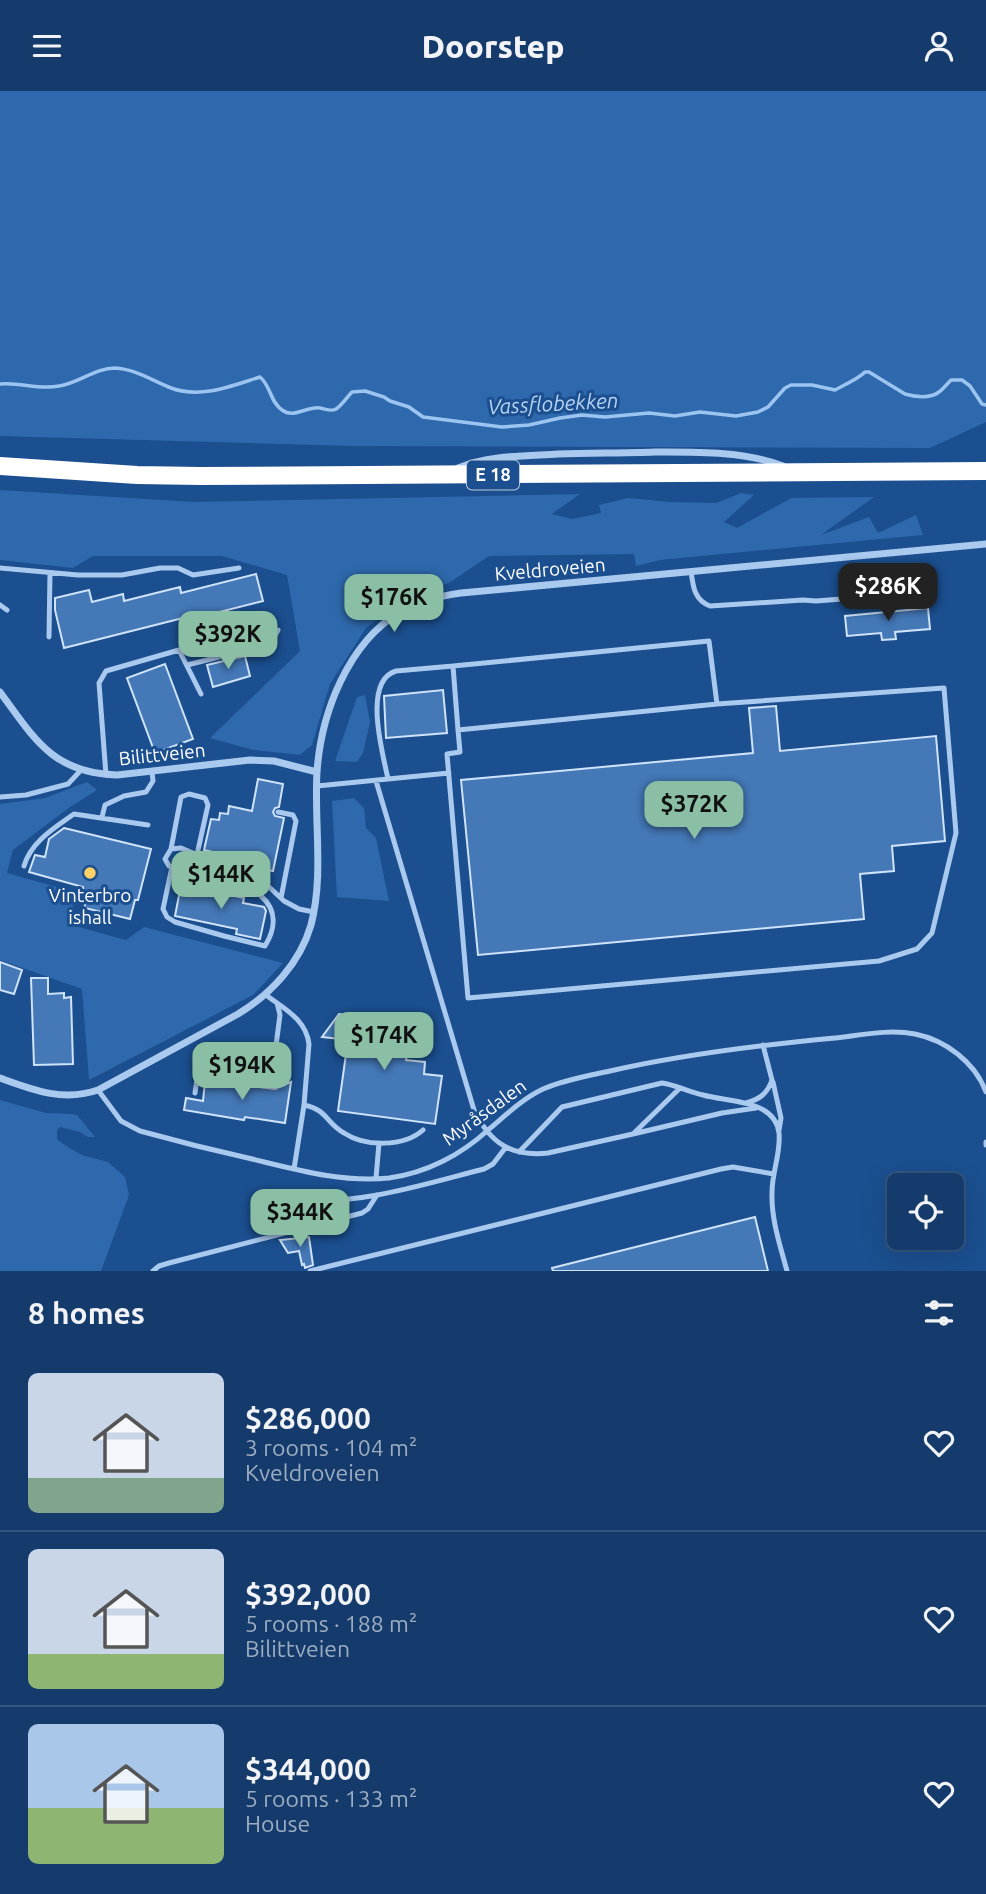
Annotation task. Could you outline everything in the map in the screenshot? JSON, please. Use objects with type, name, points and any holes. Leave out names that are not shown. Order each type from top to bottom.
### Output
[{"type":"highway","name":"E 18","points":[[0,459],[200,469],[986,464]]},
{"type":"highway","name":"E 18","points":[[0,466],[200,477],[986,471]]},
{"type":"street","name":"Kveldroveien","points":[[98,1090],[238,1014],[266,995],[297,956],[314,912],[317,884],[317,772],[325,725],[346,672],[366,641],[399,613],[427,600],[452,594],[986,544]]},
{"type":"street","name":"Bilittveien","points":[[0,692],[44,749],[66,763],[82,769],[106,775],[250,760],[274,761],[317,772]]},
{"type":"street","points":[[0,1078],[55,1095],[72,1096],[98,1090]]},
{"type":"lane","points":[[0,568],[78,575],[122,575],[160,568],[178,568],[193,575],[239,568]]},
{"type":"lane","points":[[691,571],[696,595],[702,602],[710,605],[816,601],[933,592]]},
{"type":"lane","points":[[49,637],[50,573]]},
{"type":"lane","points":[[0,605],[7,610]]},
{"type":"lane","points":[[187,665],[271,645],[278,630]]},
{"type":"lane","points":[[388,779],[380,740],[377,697],[379,686],[390,673],[709,641],[717,704]]},
{"type":"lane","points":[[106,775],[99,683],[106,671],[179,650],[201,694]]},
{"type":"lane","points":[[453,666],[458,730],[460,752],[447,754],[468,998],[879,961],[917,949],[932,933],[956,833],[944,688],[717,704],[458,730]]},
{"type":"lane","points":[[0,797],[26,795],[68,784],[82,769]]},
{"type":"lane","points":[[102,817],[105,805],[124,796],[146,792],[153,781],[152,772]]},
{"type":"lane","points":[[317,786],[449,773]]},
{"type":"lane","points":[[376,781],[474,1110],[495,1140],[519,1152],[548,1153],[722,1113],[759,1108]]},
{"type":"lane","points":[[195,871],[208,805],[205,798],[188,794],[181,797],[171,849],[165,859],[169,866],[268,886],[299,909],[314,912]]},
{"type":"lane","points":[[278,812],[293,815],[296,821],[281,898]]},
{"type":"lane","points":[[24,866],[28,853],[48,832],[74,814],[148,825]]},
{"type":"lane","points":[[171,849],[181,848],[193,853],[196,860]]},
{"type":"lane","points":[[172,867],[163,909],[167,918],[265,946],[270,938],[274,917],[270,903],[261,896],[261,885]]},
{"type":"lane","points":[[266,995],[300,1020],[308,1035],[303,1105],[294,1169]]},
{"type":"lane","points":[[195,1093],[197,1080],[234,1055],[274,1061],[280,1015],[277,1003]]},
{"type":"lane","name":"Myråsdalen","points":[[98,1090],[121,1121],[140,1131],[325,1176],[376,1178],[404,1175],[435,1165],[470,1146],[529,1096],[556,1084],[647,1063],[763,1045],[886,1033],[918,1035],[933,1039],[953,1051],[974,1071],[986,1092]]},
{"type":"lane","points":[[763,1045],[780,1118],[772,1194],[787,1271]]},
{"type":"lane","points":[[746,1103],[764,1095],[772,1080]]},
{"type":"lane","points":[[519,1152],[562,1107],[662,1083],[759,1108],[768,1114],[779,1130]]},
{"type":"lane","points":[[632,1134],[680,1088]]},
{"type":"lane","points":[[303,1105],[317,1108],[345,1135],[356,1139],[379,1143],[410,1139],[424,1130]]},
{"type":"lane","points":[[376,1178],[379,1143]]},
{"type":"lane","points":[[300,1198],[332,1200],[377,1195],[484,1169],[493,1164],[506,1147]]},
{"type":"lane","points":[[310,1271],[721,1168],[733,1167],[774,1174]]},
{"type":"lane","points":[[153,1271],[169,1263],[362,1213],[372,1205],[377,1195]]},
{"type":"shaded area","points":[[0,91],[986,91],[986,422],[930,448],[353,446],[0,436]]},
{"type":"shaded area","points":[[0,490],[194,502],[580,494],[552,514],[572,519],[601,513],[599,505],[628,498],[716,503],[741,493],[754,495],[724,522],[737,528],[791,498],[874,497],[821,535],[869,517],[878,533],[916,515],[923,535],[660,560],[636,566],[634,554],[489,556],[449,583],[413,594],[366,628],[330,684],[312,745],[300,755],[253,750],[210,738],[300,651],[287,575],[222,556],[93,556],[73,568],[0,560]]},
{"type":"shaded area","points":[[365,695],[370,722],[363,753],[357,762],[335,761],[357,697]]},
{"type":"shaded area","points":[[87,782],[97,790],[13,850],[7,873],[71,891],[75,926],[126,940],[144,927],[283,963],[253,995],[89,1080],[82,989],[0,960],[0,804],[45,798]]},
{"type":"shaded area","points":[[354,798],[364,808],[366,828],[376,838],[389,901],[337,897],[332,801]]},
{"type":"shaded area","points":[[0,1100],[46,1113],[77,1115],[95,1137],[60,1127],[57,1130],[57,1139],[82,1155],[108,1162],[125,1177],[129,1195],[101,1271],[0,1271]]},
{"type":"building","points":[[256,574],[263,601],[64,648],[55,610],[55,598],[89,590],[92,602],[123,594],[124,601],[180,587],[181,593]]},
{"type":"building","points":[[928,608],[930,629],[895,632],[896,639],[882,640],[881,633],[847,636],[845,616]]},
{"type":"building","points":[[254,620],[260,641],[204,655],[199,635]]},
{"type":"building","points":[[245,656],[250,676],[213,687],[207,665]]},
{"type":"building","points":[[165,664],[193,739],[155,753],[127,678]]},
{"type":"building","points":[[443,690],[447,733],[386,738],[384,696]]},
{"type":"building","points":[[776,706],[780,751],[936,736],[945,841],[892,846],[894,871],[860,874],[864,919],[478,955],[461,780],[753,753],[749,708]]},
{"type":"building","points":[[258,779],[283,784],[279,807],[273,812],[275,816],[284,818],[273,871],[215,860],[217,853],[204,850],[211,819],[219,820],[220,813],[228,814],[229,806],[252,811]]},
{"type":"building","name":"Vinterbro ishall","points":[[64,828],[151,849],[138,900],[135,900],[130,919],[85,908],[83,887],[29,872],[35,855],[45,857],[49,839]]},
{"type":"building","points":[[181,885],[244,898],[243,903],[264,907],[266,911],[260,939],[236,934],[237,929],[175,916]]},
{"type":"building","points":[[0,962],[22,970],[14,994],[0,990]]},
{"type":"building","points":[[31,978],[48,978],[48,994],[64,993],[64,998],[71,997],[73,1064],[34,1065]]},
{"type":"building","points":[[339,1014],[413,1024],[406,1060],[425,1062],[424,1074],[442,1076],[435,1124],[338,1111],[348,1040],[322,1037]]},
{"type":"building","points":[[205,1081],[275,1089],[291,1082],[285,1123],[245,1117],[244,1120],[184,1110],[186,1098],[203,1101]]},
{"type":"building","points":[[755,1217],[768,1271],[553,1271],[552,1268]]},
{"type":"building","points":[[309,1237],[313,1265],[305,1268],[299,1251],[288,1253],[280,1240]]},
{"type":"waterway","name":"Vassflobekken","points":[[0,384],[59,386],[101,370],[115,368],[137,373],[182,391],[205,392],[260,377],[278,407],[291,413],[315,408],[334,410],[352,392],[365,391],[409,407],[423,417],[502,427],[582,415],[605,417],[649,413],[675,416],[700,412],[736,416],[758,412],[768,407],[791,385],[812,385],[835,390],[865,372],[905,394],[918,397],[935,394],[951,380],[962,380],[970,386],[982,404],[986,405]]},
{"type":"place","name":"Vinterbro ishall","points":[[90,873]]}]
